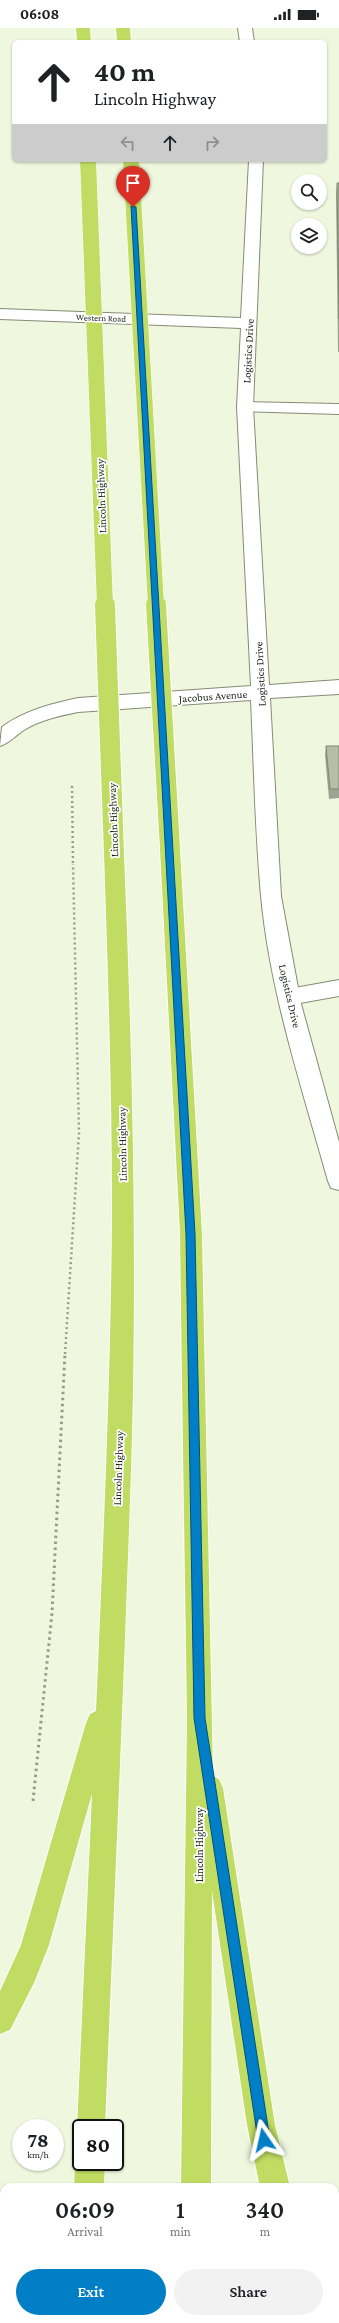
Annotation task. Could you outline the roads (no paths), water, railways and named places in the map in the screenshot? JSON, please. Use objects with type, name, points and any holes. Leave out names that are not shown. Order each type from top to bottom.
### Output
[{"type":"highway","points":[[83,28],[84,40]]},
{"type":"highway","points":[[123,28],[124,40]]},
{"type":"highway","name":"Lincoln Highway","points":[[88,162],[121,1035],[123,1212],[120,1435],[108,1691],[91,2119]]},
{"type":"highway","name":"Lincoln Highway","points":[[131,162],[191,1234],[200,1718],[196,2183]]},
{"type":"highway","points":[[0,2020],[24,1973],[35,1945],[108,1691]]},
{"type":"highway","points":[[200,1718],[261,2125],[274,2183]]},
{"type":"highway","points":[[89,2183],[90,2171]]},
{"type":"street","points":[[245,28],[247,40]]},
{"type":"street","name":"Logistics Drive","points":[[256,162],[245,407],[271,896],[275,929],[289,997],[333,1134],[339,1181]]},
{"type":"street","name":"Western Road","points":[[0,314],[249,323]]},
{"type":"street","points":[[245,407],[339,409]]},
{"type":"street","name":"Jacobus Avenue","points":[[0,739],[21,722],[40,713],[78,705],[339,687]]},
{"type":"street","points":[[289,997],[339,988]]}]
